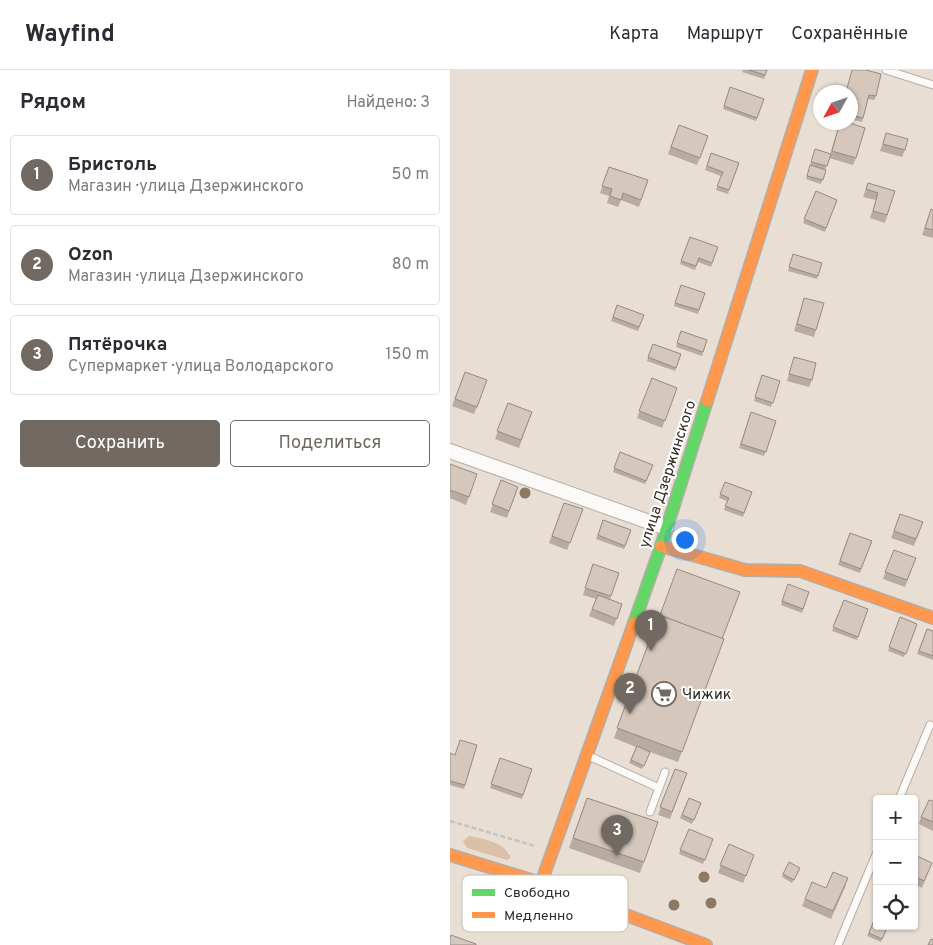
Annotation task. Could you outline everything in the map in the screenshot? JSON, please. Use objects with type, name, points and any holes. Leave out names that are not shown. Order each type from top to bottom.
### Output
[{"type":"street","name":"улица Дзержинского","points":[[543,875],[661,546],[812,70]]},
{"type":"street","points":[[450,451],[666,528]]},
{"type":"street","points":[[661,546],[745,570],[800,571],[933,618]]},
{"type":"street","points":[[450,854],[516,875]]},
{"type":"street","points":[[628,916],[706,945]]},
{"type":"lane","points":[[886,70],[933,85]]},
{"type":"lane","points":[[901,795],[930,725]]},
{"type":"lane","points":[[586,755],[659,788]]},
{"type":"lane","points":[[650,812],[665,772]]},
{"type":"lane","points":[[838,945],[873,862]]},
{"type":"path","points":[[450,821],[551,850]]},
{"type":"shaded area","points":[[469,836],[499,845],[504,848],[511,858],[507,860],[467,848],[463,841]]},
{"type":"building","points":[[749,70],[767,70],[765,75]]},
{"type":"building","points":[[852,70],[866,70],[881,74],[876,96],[869,95],[863,118],[858,117],[858,85],[848,85]]},
{"type":"building","points":[[730,87],[764,99],[757,118],[724,106]]},
{"type":"building","points":[[679,125],[708,136],[700,158],[671,147]]},
{"type":"building","points":[[858,126],[865,128],[856,158],[832,151],[838,130],[858,130]]},
{"type":"building","points":[[886,133],[908,139],[905,150],[883,144]]},
{"type":"building","points":[[815,149],[831,154],[827,166],[811,162]]},
{"type":"building","points":[[711,153],[739,163],[729,190],[717,186],[723,172],[707,166]]},
{"type":"building","points":[[810,165],[826,170],[823,180],[807,176]]},
{"type":"building","points":[[609,167],[648,180],[641,200],[623,193],[621,200],[610,196],[612,189],[602,186]]},
{"type":"building","points":[[868,183],[895,191],[887,215],[873,211],[878,193],[866,189]]},
{"type":"building","points":[[816,191],[837,200],[826,228],[804,219]]},
{"type":"building","points":[[931,209],[933,210],[933,230],[925,228]]},
{"type":"building","points":[[690,237],[718,247],[712,263],[699,258],[696,266],[681,261]]},
{"type":"building","points":[[793,254],[822,263],[818,276],[789,267]]},
{"type":"building","points":[[681,285],[705,293],[699,310],[675,303]]},
{"type":"building","points":[[804,298],[824,303],[816,330],[797,324]]},
{"type":"building","points":[[617,305],[644,315],[639,327],[613,317]]},
{"type":"building","points":[[681,331],[707,340],[703,352],[677,343]]},
{"type":"building","points":[[653,344],[681,354],[676,368],[648,357]]},
{"type":"building","points":[[794,357],[816,363],[812,380],[789,374]]},
{"type":"building","points":[[465,372],[487,380],[477,407],[455,399]]},
{"type":"building","points":[[762,375],[780,381],[773,403],[755,397]]},
{"type":"building","points":[[652,378],[677,388],[665,421],[639,411]]},
{"type":"building","points":[[508,403],[532,412],[521,440],[497,431]]},
{"type":"building","points":[[751,412],[776,421],[766,452],[741,444]]},
{"type":"building","points":[[620,452],[653,465],[646,481],[614,468]]},
{"type":"building","points":[[450,464],[477,474],[469,497],[450,490]]},
{"type":"building","points":[[501,480],[518,487],[509,511],[492,504]]},
{"type":"building","points":[[725,482],[752,492],[744,513],[725,506],[729,498],[720,494]]},
{"type":"building","points":[[564,503],[583,509],[570,543],[552,536]]},
{"type":"building","points":[[900,514],[923,522],[916,539],[894,531]]},
{"type":"building","points":[[603,520],[631,530],[625,546],[598,535]]},
{"type":"building","points":[[850,533],[872,541],[861,569],[840,561]]},
{"type":"building","points":[[894,550],[916,558],[907,580],[885,572]]},
{"type":"building","points":[[593,564],[619,573],[611,596],[585,588]]},
{"type":"building","points":[[677,569],[740,592],[722,639],[660,615]]},
{"type":"building","points":[[788,584],[809,592],[803,609],[782,601]]},
{"type":"building","points":[[598,595],[622,604],[617,619],[592,609]]},
{"type":"building","points":[[844,600],[868,609],[858,637],[833,627]]},
{"type":"building","points":[[659,615],[724,639],[682,752],[617,728]]},
{"type":"building","points":[[900,617],[917,624],[906,654],[889,647]]},
{"type":"building","points":[[927,629],[933,631],[933,656],[919,651]]},
{"type":"building","points":[[460,740],[477,745],[465,785],[450,781],[450,753],[455,755]]},
{"type":"building","points":[[637,746],[650,752],[644,766],[631,760]]},
{"type":"building","points":[[500,758],[532,769],[523,795],[491,784]]},
{"type":"building","points":[[675,769],[687,773],[672,812],[660,807]]},
{"type":"building","points":[[587,798],[658,822],[644,862],[573,838]]},
{"type":"building","points":[[689,798],[701,803],[694,820],[682,815]]},
{"type":"building","points":[[929,800],[933,801],[933,822],[921,817]]},
{"type":"building","points":[[689,829],[713,839],[705,860],[680,850]]},
{"type":"building","points":[[729,844],[754,855],[746,876],[720,865]]},
{"type":"building","points":[[918,856],[932,863],[924,881],[918,878]]},
{"type":"building","points":[[789,862],[800,868],[794,880],[783,874]]},
{"type":"building","points":[[833,872],[848,878],[833,911],[805,899],[812,882],[826,888]]},
{"type":"building","points":[[873,923],[873,930],[886,930],[882,939],[869,933]]},
{"type":"building","points":[[451,935],[476,944],[476,945],[450,945]]},
{"type":"building","points":[[931,939],[933,940],[933,945],[928,945]]},
{"type":"traffic: fast","points":[[634,623],[661,546],[707,401]]},
{"type":"traffic: slow","points":[[707,401],[812,70]]},
{"type":"traffic: slow","points":[[661,546],[745,570],[800,571],[933,618]]},
{"type":"traffic: slow","points":[[544,875],[634,623]]},
{"type":"traffic: slow","points":[[450,855],[515,875]]},
{"type":"traffic: slow","points":[[628,916],[706,945]]},
{"type":"place","name":"Бристоль","points":[[651,651]]},
{"type":"place","name":"Чижик","points":[[664,694]]},
{"type":"place","name":"Ozon","points":[[630,714]]},
{"type":"place","name":"Пятёрочка","points":[[617,856]]}]
